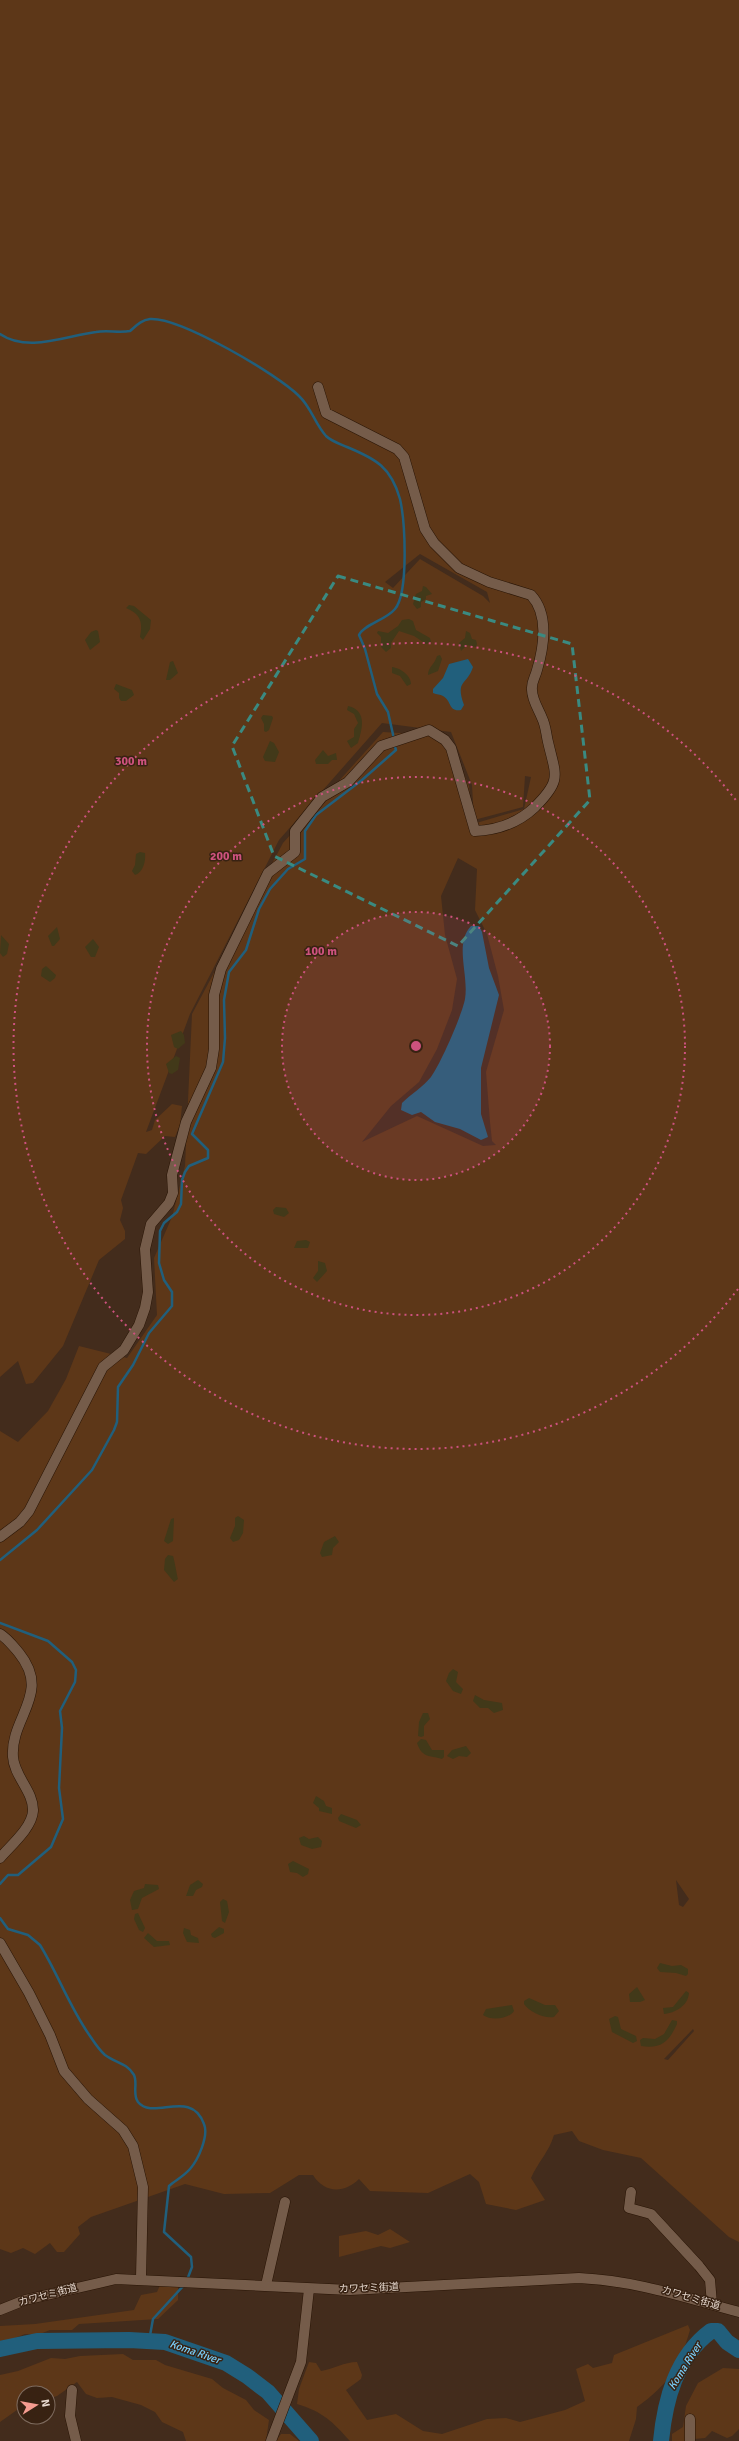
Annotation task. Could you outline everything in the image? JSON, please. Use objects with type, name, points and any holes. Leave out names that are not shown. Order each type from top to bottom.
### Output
[{"type":"street","points":[[0,1537],[20,1522],[29,1511],[103,1367],[124,1350],[139,1325],[148,1292],[145,1249],[151,1224],[169,1203],[173,1193],[172,1175],[186,1122],[211,1068],[214,1049],[214,995],[221,969],[268,873],[295,852],[294,831],[315,803],[348,782],[381,746],[429,730],[445,740],[451,748],[475,831],[507,826],[520,820],[550,792],[554,782],[556,773],[544,721],[532,694],[531,684],[541,655],[543,622],[537,601],[531,595],[470,574],[459,568],[434,543],[425,529],[404,457],[388,443],[326,413],[318,388]]},
{"type":"street","points":[[0,1634],[8,1639],[23,1658],[30,1672],[32,1696],[16,1736],[13,1758],[31,1801],[33,1812],[29,1823],[0,1858]]},
{"type":"street","points":[[0,1942],[33,2000],[64,2071],[88,2100],[123,2130],[132,2146],[143,2187],[141,2278]]},
{"type":"street","points":[[631,2192],[629,2208],[651,2214],[710,2280],[712,2304]]},
{"type":"street","points":[[266,2285],[285,2202]]},
{"type":"street","name":"カワセミ街道","points":[[0,2310],[24,2300],[103,2281],[141,2278],[309,2289],[356,2290],[579,2278],[637,2284],[677,2293],[739,2312]]},
{"type":"street","points":[[271,2441],[297,2376],[304,2346],[309,2289]]},
{"type":"street","points":[[72,2390],[70,2416],[76,2441]]},
{"type":"street","points":[[690,2419],[690,2441]]},
{"type":"highlighted area","points":[[338,576],[572,644],[590,800],[458,946],[274,856],[232,746]]},
{"type":"shaded area","points":[[0,0],[739,0],[739,2242],[729,2237],[641,2158],[603,2150],[579,2141],[572,2131],[554,2135],[549,2147],[531,2178],[545,2200],[516,2210],[486,2204],[479,2182],[470,2174],[428,2193],[370,2191],[359,2179],[347,2187],[334,2189],[323,2185],[313,2175],[299,2175],[270,2193],[224,2194],[185,2184],[91,2217],[78,2227],[80,2234],[64,2252],[57,2252],[50,2243],[35,2254],[23,2248],[11,2253],[0,2249],[0,1431],[18,1442],[48,1411],[66,1379],[79,1346],[127,1358],[157,1315],[154,1258],[172,1217],[185,1166],[192,1014],[283,843],[383,732],[448,736],[469,786],[473,824],[524,809],[531,777],[525,776],[523,807],[474,820],[472,785],[451,732],[382,723],[279,840],[190,1014],[146,1132],[152,1130],[155,1120],[172,1104],[182,1106],[180,1125],[175,1137],[165,1136],[146,1154],[138,1153],[121,1200],[123,1208],[120,1220],[125,1231],[125,1239],[99,1260],[63,1346],[33,1383],[26,1384],[18,1361],[0,1377]],"holes":[[[420,554],[487,592],[490,603],[483,596],[420,559],[393,588],[385,582]],[[458,858],[477,869],[475,910],[487,934],[498,976],[504,1010],[486,1072],[492,1141],[496,1145],[483,1146],[417,1116],[362,1142],[391,1106],[419,1082],[437,1049],[452,1010],[457,979],[445,935],[441,896]],[[676,1880],[689,1899],[683,1907],[679,1905]],[[693,2029],[694,2031],[668,2060],[664,2059]]]},
{"type":"shaded area","points":[[390,2229],[410,2242],[390,2248],[381,2246],[339,2257],[339,2236],[366,2231],[378,2235]]},
{"type":"shaded area","points":[[161,2283],[178,2287],[178,2300],[158,2319],[79,2324],[72,2330],[50,2330],[40,2334],[25,2334],[0,2344],[0,2326],[35,2324],[134,2310],[141,2295],[157,2292]]},
{"type":"shaded area","points":[[688,2325],[690,2330],[682,2355],[677,2365],[665,2383],[637,2407],[636,2419],[629,2441],[350,2441],[326,2418],[314,2410],[297,2404],[299,2389],[309,2362],[316,2363],[321,2371],[348,2363],[357,2362],[362,2375],[361,2379],[346,2390],[367,2420],[396,2414],[423,2431],[442,2434],[487,2419],[506,2418],[520,2422],[565,2410],[585,2401],[576,2369],[588,2364],[593,2368],[612,2363],[614,2355]]},
{"type":"shaded area","points":[[123,2354],[133,2360],[156,2360],[165,2365],[212,2379],[223,2388],[246,2400],[254,2410],[269,2420],[266,2441],[186,2441],[183,2432],[162,2422],[155,2412],[141,2405],[112,2397],[97,2398],[86,2394],[77,2382],[56,2396],[56,2385],[16,2385],[16,2411],[0,2422],[0,2375],[18,2371],[51,2358],[65,2359],[80,2356]]},
{"type":"shaded area","points":[[723,2368],[739,2369],[739,2429],[732,2436],[727,2438],[712,2431],[705,2438],[694,2439],[695,2441],[672,2441],[672,2434],[683,2427],[686,2406],[698,2383]]},
{"type":"shaded area","points":[[281,2434],[290,2434],[299,2441],[276,2441]]},
{"type":"sand","points":[[423,586],[426,587],[432,594],[426,596],[426,599],[421,602],[421,607],[417,609],[413,604],[416,594],[422,591]]},
{"type":"sand","points":[[129,605],[134,606],[151,620],[150,629],[143,640],[140,637],[140,620],[135,613],[126,608]]},
{"type":"sand","points":[[409,619],[413,621],[416,630],[430,638],[431,642],[426,644],[414,636],[399,631],[391,643],[391,648],[386,652],[381,647],[381,637],[377,633],[378,631],[388,633],[398,626],[402,620]]},
{"type":"sand","points":[[96,630],[98,631],[100,642],[90,650],[85,640],[91,632]]},
{"type":"sand","points":[[466,631],[470,633],[472,639],[476,640],[477,644],[476,647],[467,645],[461,651],[459,643],[465,638]]},
{"type":"sand","points":[[440,655],[442,659],[438,671],[428,675],[429,670],[437,656]]},
{"type":"sand","points":[[173,661],[178,673],[170,680],[166,680],[170,662]]},
{"type":"sand","points":[[392,667],[404,672],[411,681],[411,684],[407,686],[400,676],[392,673]]},
{"type":"sand","points":[[116,684],[132,690],[134,695],[126,701],[121,701],[119,698],[119,693],[114,689]]},
{"type":"sand","points":[[348,706],[359,712],[362,722],[358,743],[351,748],[347,741],[354,737],[354,729],[358,723],[354,714],[347,710]]},
{"type":"sand","points":[[263,715],[272,716],[273,718],[269,730],[266,732],[264,731],[264,724],[261,718]]},
{"type":"sand","points":[[270,741],[274,743],[279,752],[275,762],[265,761],[263,757]]},
{"type":"sand","points":[[323,750],[328,756],[336,753],[337,760],[332,760],[328,764],[316,764],[315,760]]},
{"type":"sand","points":[[140,852],[145,853],[145,860],[140,872],[135,875],[132,871],[135,865],[136,854]]},
{"type":"sand","points":[[57,927],[60,939],[54,946],[52,946],[48,936]]},
{"type":"sand","points":[[1,935],[9,944],[7,954],[3,957],[0,953]]},
{"type":"sand","points":[[93,939],[99,947],[95,957],[91,957],[85,947]]},
{"type":"sand","points":[[46,966],[56,975],[50,982],[41,976],[42,969]]},
{"type":"sand","points":[[181,1031],[184,1035],[185,1043],[178,1049],[174,1047],[171,1035]]},
{"type":"sand","points":[[176,1056],[180,1058],[178,1070],[172,1074],[169,1073],[166,1064]]},
{"type":"sand","points":[[276,1207],[286,1208],[289,1213],[284,1217],[274,1214],[273,1210]]},
{"type":"sand","points":[[306,1240],[310,1242],[308,1248],[294,1248],[297,1241]]},
{"type":"sand","points":[[318,1261],[325,1263],[327,1271],[317,1282],[313,1278],[318,1271]]},
{"type":"sand","points":[[238,1516],[244,1520],[243,1533],[239,1540],[233,1542],[230,1538],[235,1526],[235,1518]]},
{"type":"sand","points":[[174,1518],[173,1541],[168,1544],[164,1541],[171,1519]]},
{"type":"sand","points":[[335,1536],[339,1542],[333,1548],[332,1555],[322,1557],[320,1553],[324,1542]]},
{"type":"sand","points":[[168,1555],[173,1556],[174,1560],[178,1579],[174,1582],[164,1570],[165,1559]]},
{"type":"sand","points":[[453,1669],[458,1672],[456,1682],[463,1689],[461,1694],[453,1691],[446,1681],[449,1673]]},
{"type":"sand","points":[[475,1695],[484,1700],[502,1703],[503,1710],[494,1713],[488,1708],[480,1708],[473,1701]]},
{"type":"sand","points":[[423,1713],[428,1713],[430,1719],[424,1726],[424,1736],[421,1737],[418,1736],[419,1722]]},
{"type":"sand","points":[[421,1739],[426,1740],[432,1750],[444,1750],[444,1757],[442,1759],[424,1754],[417,1743]]},
{"type":"sand","points":[[466,1746],[471,1753],[467,1757],[459,1756],[453,1759],[447,1756],[452,1750]]},
{"type":"sand","points":[[316,1796],[324,1801],[326,1806],[332,1808],[332,1814],[319,1811],[319,1808],[313,1803]]},
{"type":"sand","points":[[341,1814],[357,1820],[361,1825],[356,1828],[339,1821],[338,1818]]},
{"type":"sand","points":[[304,1836],[309,1839],[318,1837],[322,1841],[321,1847],[312,1849],[301,1845],[299,1838]]},
{"type":"sand","points":[[293,1861],[309,1869],[308,1874],[303,1877],[297,1873],[290,1872],[288,1864]]},
{"type":"sand","points":[[198,1880],[203,1884],[202,1887],[196,1890],[193,1896],[186,1896],[190,1885]]},
{"type":"sand","points":[[145,1884],[158,1885],[159,1889],[142,1898],[138,1909],[132,1910],[130,1900],[134,1891],[144,1888]]},
{"type":"sand","points":[[223,1899],[227,1901],[229,1912],[225,1923],[222,1921],[220,1902]]},
{"type":"sand","points":[[138,1913],[145,1928],[143,1932],[139,1930],[134,1919],[135,1914]]},
{"type":"sand","points":[[219,1927],[224,1929],[224,1933],[215,1938],[212,1937],[211,1934]]},
{"type":"sand","points":[[184,1928],[190,1930],[191,1935],[198,1938],[199,1943],[187,1942],[183,1933]]},
{"type":"sand","points":[[148,1933],[157,1941],[169,1941],[170,1945],[154,1947],[144,1938]]},
{"type":"sand","points":[[660,1963],[672,1966],[681,1965],[688,1969],[688,1974],[686,1976],[676,1973],[660,1972],[657,1968]]},
{"type":"sand","points":[[637,1987],[645,2000],[640,2002],[630,2002],[629,1994]]},
{"type":"sand","points":[[686,1991],[689,1993],[684,2005],[672,2012],[664,2014],[663,2008],[673,2007]]},
{"type":"sand","points":[[529,1998],[545,2005],[555,2005],[559,2011],[554,2017],[546,2017],[538,2014],[530,2010],[524,2004],[524,2001]]},
{"type":"sand","points":[[512,2005],[514,2011],[508,2016],[491,2018],[483,2015],[486,2009]]},
{"type":"sand","points":[[615,2016],[618,2017],[621,2029],[636,2036],[637,2041],[633,2043],[612,2032],[609,2019]]},
{"type":"sand","points":[[672,2020],[677,2021],[677,2024],[671,2035],[664,2043],[648,2047],[641,2046],[640,2040],[643,2038],[655,2039],[664,2034]]},
{"type":"water","points":[[468,659],[473,667],[471,673],[461,687],[464,705],[461,710],[457,710],[452,708],[446,698],[433,693],[433,689],[443,678],[449,664]]},
{"type":"water","points":[[471,926],[479,926],[482,932],[489,968],[499,995],[481,1068],[481,1114],[488,1137],[481,1140],[460,1129],[435,1122],[421,1112],[412,1115],[401,1110],[402,1103],[431,1077],[456,1027],[465,999],[466,989],[463,941]]},
{"type":"waterway","points":[[0,334],[11,340],[35,343],[100,331],[130,331],[141,322],[150,319],[164,321],[183,327],[228,348],[288,386],[303,400],[328,438],[374,460],[387,472],[396,488],[402,509],[405,556],[402,588],[395,609],[391,613],[365,628],[359,635],[365,649],[377,694],[388,712],[394,739]]},
{"type":"waterway","points":[[0,1560],[37,1530],[92,1470],[117,1422],[118,1387],[133,1365],[149,1333],[172,1306],[172,1292],[164,1280],[159,1263],[160,1231],[164,1223],[177,1212],[181,1204],[182,1180],[185,1172],[189,1166],[208,1158],[208,1150],[192,1134],[223,1062],[225,1038],[224,1000],[229,972],[246,950],[259,909],[270,889],[288,869],[305,859],[305,831],[316,815],[362,780],[396,750],[394,744]]},
{"type":"waterway","points":[[0,1623],[48,1641],[72,1662],[76,1670],[75,1682],[60,1711],[62,1728],[59,1788],[63,1819],[51,1847],[18,1875],[8,1875],[0,1884]]},
{"type":"waterway","points":[[0,1918],[8,1929],[28,1935],[40,1945],[76,2014],[97,2046],[105,2055],[128,2068],[134,2075],[135,2096],[138,2102],[145,2107],[153,2108],[181,2106],[190,2108],[198,2113],[204,2124],[204,2141],[196,2160],[183,2176],[169,2186],[164,2232],[191,2257],[192,2267],[187,2280]]},
{"type":"waterway","points":[[149,2341],[153,2319],[185,2284]]},
{"type":"waterway","name":"Koma River","points":[[661,2441],[669,2395],[674,2380],[689,2353],[711,2331],[718,2331],[727,2342],[739,2350]]},
{"type":"waterway","name":"Koma River","points":[[0,2349],[37,2341],[129,2340],[165,2342],[226,2363],[247,2376],[268,2392],[311,2441]]}]
